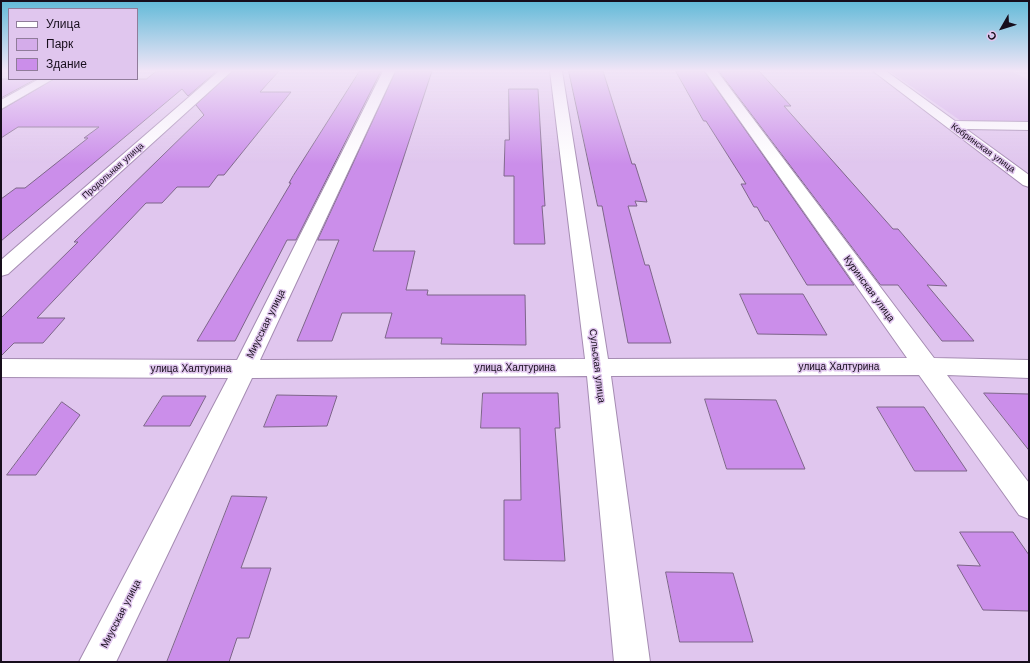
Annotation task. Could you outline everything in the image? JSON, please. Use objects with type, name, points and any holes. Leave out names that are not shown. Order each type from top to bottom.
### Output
[{"type":"street","name":"Продольная улица","points":[[1,270],[191,102]]},
{"type":"street","name":"Миусская улица","points":[[97,662],[244,369],[374,102]]},
{"type":"street","name":"Сульская улица","points":[[560,102],[598,368],[632,662]]},
{"type":"street","name":"Куринская улица","points":[[734,102],[1029,506]]},
{"type":"street","name":"Кобринская улица","points":[[921,102],[1029,182]]},
{"type":"street","points":[[952,125],[1029,126]]},
{"type":"street","name":"улица Халтурина","points":[[1,368],[244,369],[926,366],[1029,368]]},
{"type":"green space","points":[[934,102],[1029,102],[1029,121],[961,121]]},
{"type":"building","points":[[15,102],[167,102],[1,241],[1,199],[16,188],[25,188],[88,138],[84,138],[99,127],[18,127],[1,138],[1,110]]},
{"type":"building","points":[[199,102],[283,102],[224,175],[218,175],[209,187],[177,187],[162,203],[146,203],[37,318],[65,318],[43,343],[14,343],[1,356],[1,318],[78,242],[74,242],[204,115],[196,105]]},
{"type":"building","points":[[340,102],[365,102],[296,240],[287,240],[235,341],[197,341],[291,183],[289,183]]},
{"type":"building","points":[[382,102],[422,102],[373,251],[415,251],[406,290],[428,290],[427,295],[525,295],[526,345],[441,344],[442,338],[385,338],[392,313],[342,313],[332,341],[297,341],[339,240],[318,240]]},
{"type":"building","points":[[509,102],[539,102],[545,206],[542,206],[545,244],[514,244],[514,176],[504,176],[505,140],[509,140]]},
{"type":"building","points":[[576,102],[613,102],[632,164],[635,164],[647,202],[635,201],[637,206],[628,206],[645,265],[649,265],[671,343],[628,343],[602,206],[598,206]]},
{"type":"building","points":[[693,102],[726,102],[854,285],[807,285],[768,221],[765,221],[757,207],[754,207],[741,184],[746,184],[706,121],[704,121]]},
{"type":"building","points":[[742,102],[787,102],[791,106],[784,106],[893,229],[898,229],[947,286],[927,285],[974,341],[942,341],[898,285],[881,285]]},
{"type":"building","points":[[740,294],[803,294],[827,335],[758,334]]},
{"type":"building","points":[[483,393],[558,393],[560,428],[555,428],[565,561],[504,560],[504,500],[521,500],[520,428],[481,428]]},
{"type":"building","points":[[984,393],[1029,394],[1029,450]]},
{"type":"building","points":[[277,395],[337,396],[327,426],[264,427]]},
{"type":"building","points":[[163,396],[206,396],[190,426],[144,426]]},
{"type":"building","points":[[705,399],[776,400],[805,469],[727,469]]},
{"type":"building","points":[[62,402],[80,415],[36,475],[7,475]]},
{"type":"building","points":[[877,407],[924,407],[967,471],[915,471]]},
{"type":"building","points":[[232,496],[267,497],[241,568],[271,568],[249,638],[237,638],[229,662],[167,662]]},
{"type":"building","points":[[960,532],[1013,532],[1029,555],[1029,611],[983,610],[957,565],[980,566]]},
{"type":"building","points":[[666,572],[733,573],[753,642],[680,642]]}]
